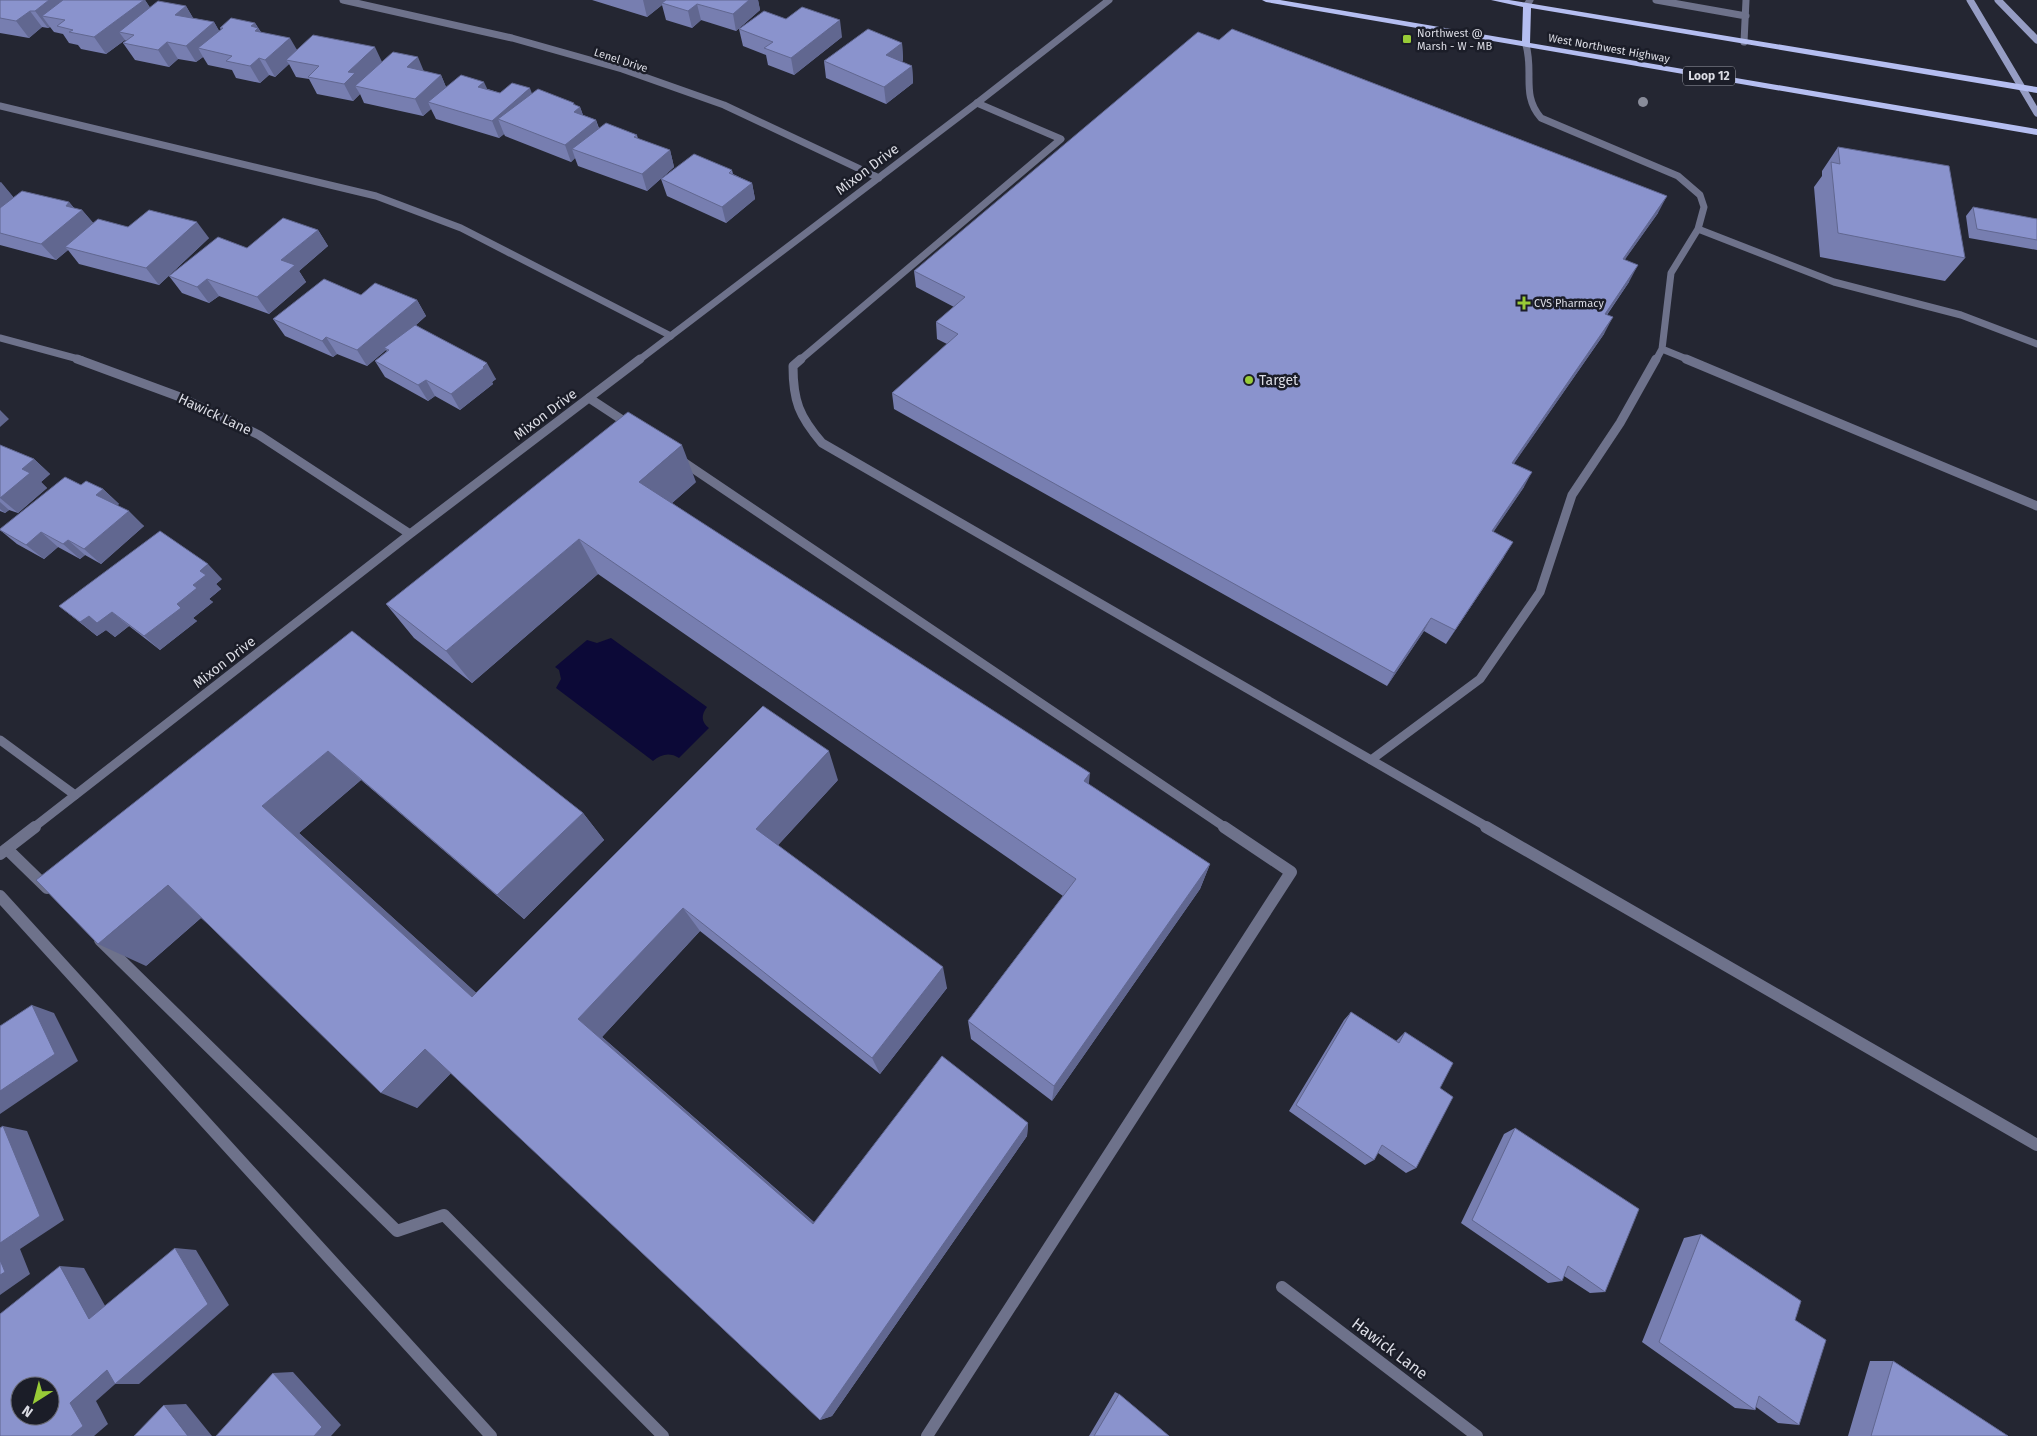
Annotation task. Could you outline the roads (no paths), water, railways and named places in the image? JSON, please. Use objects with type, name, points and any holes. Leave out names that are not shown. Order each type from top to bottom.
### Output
[{"type":"main road","name":"West Northwest Highway","points":[[1266,0],[2037,132]]},
{"type":"main road","points":[[1495,0],[1529,3],[1744,42],[2037,90]]},
{"type":"main road","points":[[1970,0],[2037,114]]},
{"type":"main road","points":[[1998,0],[2037,40]]},
{"type":"main road","points":[[1526,45],[1529,3]]},
{"type":"street","name":"Lenel Drive","points":[[343,0],[512,38],[622,69],[724,105],[879,178]]},
{"type":"street","name":"Mixon Drive","points":[[4,851],[410,534],[978,103],[1109,0]]},
{"type":"street","points":[[1656,0],[1746,16]]},
{"type":"street","points":[[1744,42],[1746,0]]},
{"type":"street","points":[[1371,760],[1480,679],[1540,592],[1572,495],[1620,423],[1662,348],[1671,273],[1698,229],[1704,207],[1700,195],[1688,184],[1663,169],[1541,118],[1532,109],[1528,99],[1530,66],[1526,45]]},
{"type":"street","points":[[978,103],[1061,139],[794,366],[792,393],[802,420],[822,443],[2037,1146]]},
{"type":"street","points":[[0,106],[376,196],[461,228],[671,336]]},
{"type":"street","points":[[1698,229],[1834,282],[1961,315],[2037,344]]},
{"type":"street","name":"Hawick Lane","points":[[0,338],[92,363],[180,397],[259,435],[410,534]]},
{"type":"street","points":[[1662,348],[2037,506]]},
{"type":"street","points":[[589,398],[639,431]]},
{"type":"street","points":[[672,454],[1291,872],[927,1436]]},
{"type":"street","points":[[0,740],[75,795]]},
{"type":"street","points":[[4,851],[54,895]]},
{"type":"street","points":[[0,896],[491,1436]]},
{"type":"street","points":[[89,929],[397,1231],[444,1215],[663,1436]]},
{"type":"street","name":"Hawick Lane","points":[[1282,1287],[1477,1436]]},
{"type":"place","name":"Northwest @ Marsh - W - MB","points":[[1407,39]]},
{"type":"place","name":"CVS Pharmacy","points":[[1524,303]]},
{"type":"place","name":"Target","points":[[1249,380]]}]
